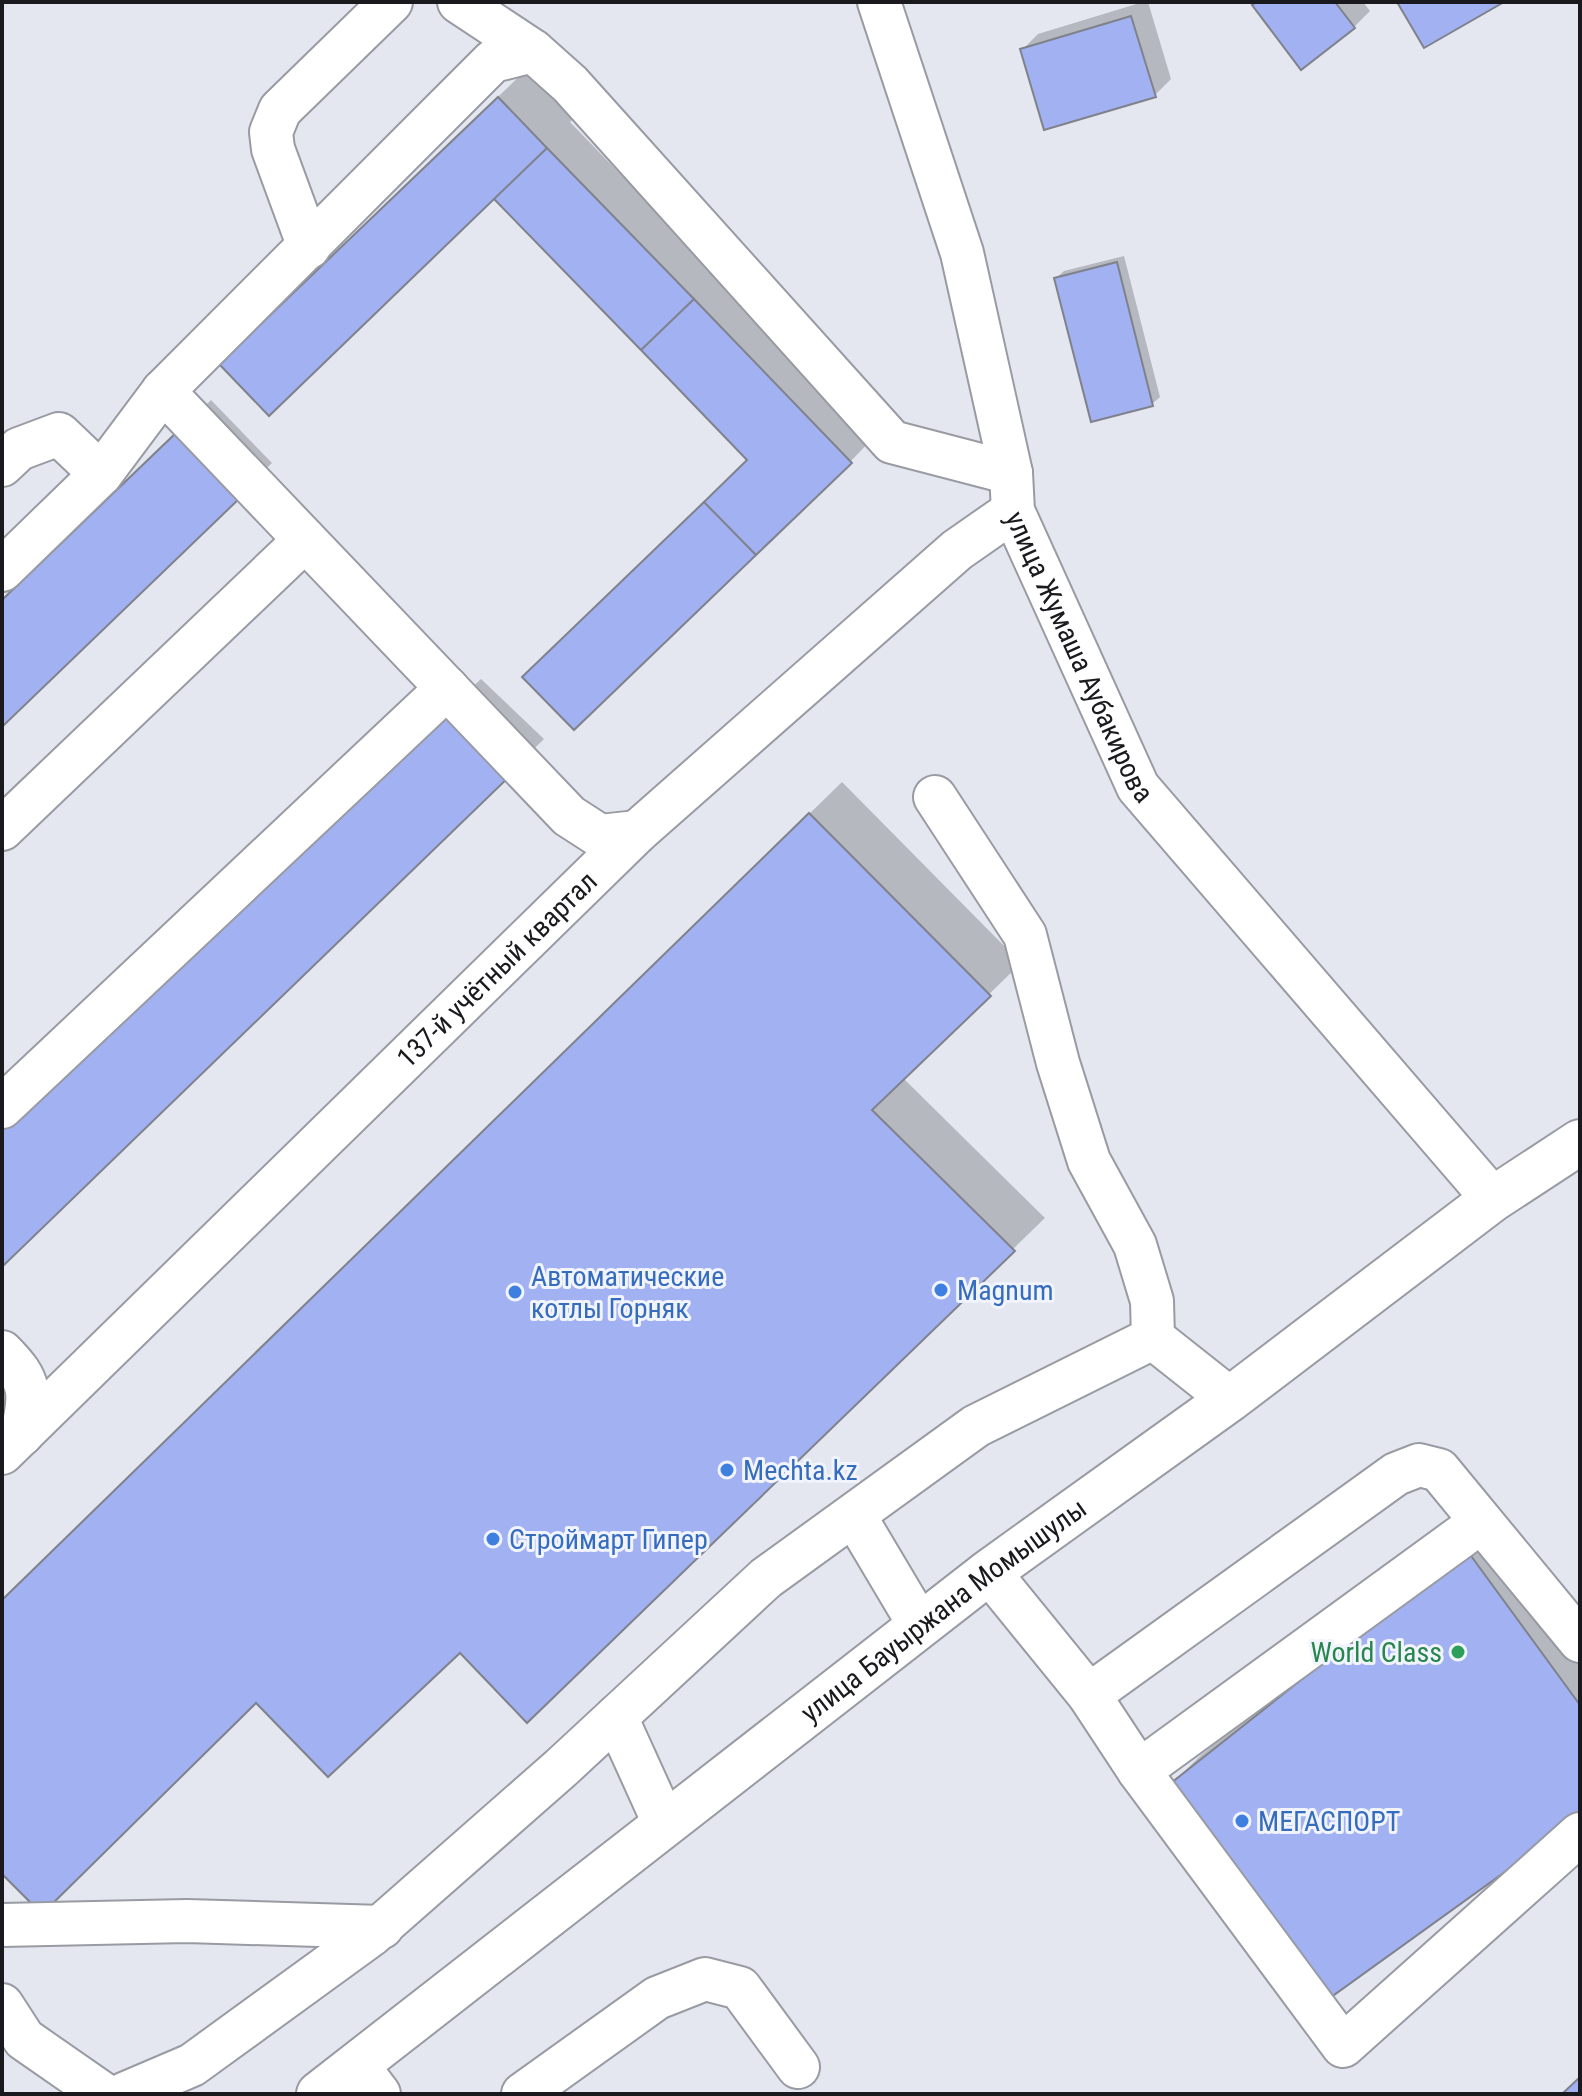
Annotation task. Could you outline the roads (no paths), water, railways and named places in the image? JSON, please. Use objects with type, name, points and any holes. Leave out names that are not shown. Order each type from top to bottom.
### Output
[{"type":"main road","name":"улица Бауыржана Момышулы","points":[[319,2094],[368,2079],[665,1825],[989,1572],[1230,1399],[1493,1199],[1577,1151]]},
{"type":"street","points":[[309,247],[273,149],[271,132],[280,110],[391,2]]},
{"type":"street","points":[[459,2],[533,51],[570,84],[892,442],[1012,492]]},
{"type":"street","name":"улица Жумаша Аубакирова","points":[[879,2],[962,253],[1012,492],[1138,787],[1493,1199]]},
{"type":"street","points":[[2,570],[101,474],[163,391],[493,61],[533,51]]},
{"type":"street","points":[[163,391],[569,816],[600,836],[637,832]]},
{"type":"street","points":[[2,465],[19,449],[59,434],[101,474]]},
{"type":"street","name":"137-й учётный квартал","points":[[12,1444],[637,832],[957,550],[1012,492]]},
{"type":"street","points":[[2,829],[305,540]]},
{"type":"street","points":[[2,1107],[447,688]]},
{"type":"street","points":[[935,797],[1025,935],[1058,1063],[1089,1161],[1135,1245],[1152,1301],[1153,1338]]},
{"type":"street","points":[[1153,1338],[1230,1399]]},
{"type":"street","points":[[124,2094],[192,2065],[382,1927],[766,1578],[976,1426],[1153,1338]]},
{"type":"street","points":[[2,1352],[22,1372],[29,1398],[12,1444]]},
{"type":"street","points":[[1089,1695],[1396,1474],[1419,1465],[1439,1470],[1580,1641]]},
{"type":"street","points":[[854,1515],[920,1626]]},
{"type":"street","points":[[1139,1771],[1481,1522]]},
{"type":"street","points":[[989,1572],[1089,1695],[1139,1771],[1343,2046],[1580,1834]]},
{"type":"street","points":[[616,1717],[665,1825]]},
{"type":"street","points":[[2,1925],[187,1921],[382,1927]]},
{"type":"street","points":[[523,2094],[657,1998],[705,1979],[740,1988],[798,2067]]},
{"type":"street","points":[[2,2005],[24,2039],[103,2094]]},
{"type":"place","name":"Magnum","points":[[941,1290]]},
{"type":"place","name":"Автоматические котлы Горняк","points":[[515,1292]]},
{"type":"place","name":"Mechta.kz","points":[[727,1470]]},
{"type":"place","name":"Строймарт Гипер","points":[[493,1539]]},
{"type":"place","name":"World Class","points":[[1458,1652]]},
{"type":"place","name":"МЕГАСПОРТ","points":[[1242,1821]]}]
